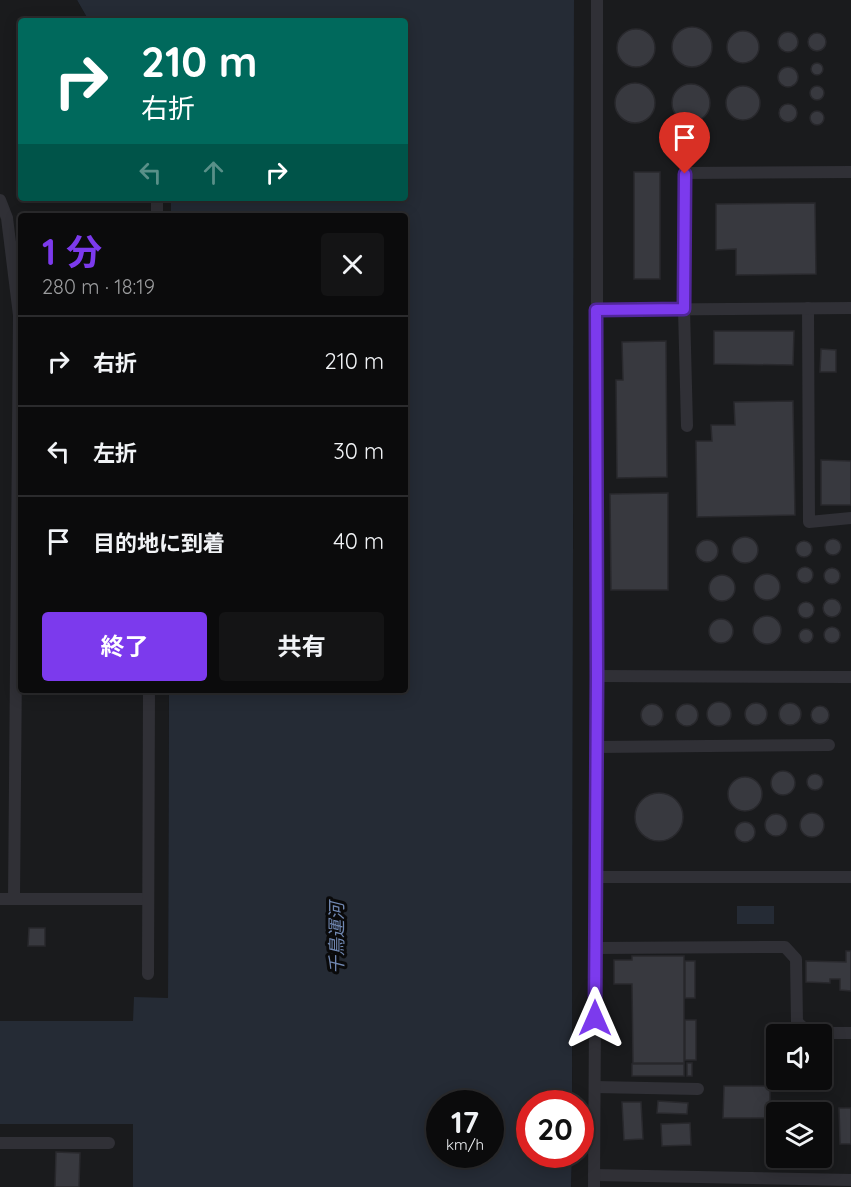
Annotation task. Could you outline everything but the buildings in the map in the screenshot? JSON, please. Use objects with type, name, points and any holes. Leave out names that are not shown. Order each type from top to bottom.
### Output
[{"type":"lane","points":[[597,0],[597,877],[594,1181],[851,1180]]},
{"type":"lane","points":[[687,426],[684,309],[685,174],[851,172]]},
{"type":"lane","points":[[0,200],[7,218],[18,307]]},
{"type":"lane","points":[[808,308],[809,522],[851,518]]},
{"type":"lane","points":[[596,310],[851,308]]},
{"type":"lane","points":[[14,899],[18,581]]},
{"type":"lane","points":[[597,676],[851,677]]},
{"type":"lane","points":[[148,974],[149,693]]},
{"type":"lane","points":[[597,747],[829,745]]},
{"type":"lane","points":[[597,877],[851,877]]},
{"type":"lane","points":[[0,898],[148,899]]},
{"type":"lane","points":[[596,948],[785,947],[796,959],[797,1022],[809,1033],[851,1034]]},
{"type":"lane","points":[[595,1088],[698,1089]]},
{"type":"lane","points":[[0,1143],[109,1143]]},
{"type":"shaded area","points":[[0,0],[77,0],[87,18],[18,18],[18,201],[171,201],[171,213],[18,213],[18,693],[169,693],[168,998],[133,1021],[0,1021]]},
{"type":"shaded area","points":[[574,0],[851,0],[851,1187],[571,1187],[572,1168],[594,1168],[594,1090],[572,1090]]},
{"type":"shaded area","points":[[0,1124],[134,1124],[133,1187],[0,1187]]},
{"type":"water","name":"千鳥運河","points":[[77,0],[574,0],[572,1090],[516,1090],[516,1168],[572,1168],[571,1187],[133,1187],[133,1124],[0,1124],[0,1021],[133,1021],[134,997],[168,998],[169,693],[408,693],[408,213],[171,213],[171,201],[408,201],[408,18],[87,18]]},
{"type":"water","points":[[737,906],[774,906],[774,924],[737,924]]},
{"type":"route","points":[[595,1018],[596,310],[684,309],[685,174]]}]
